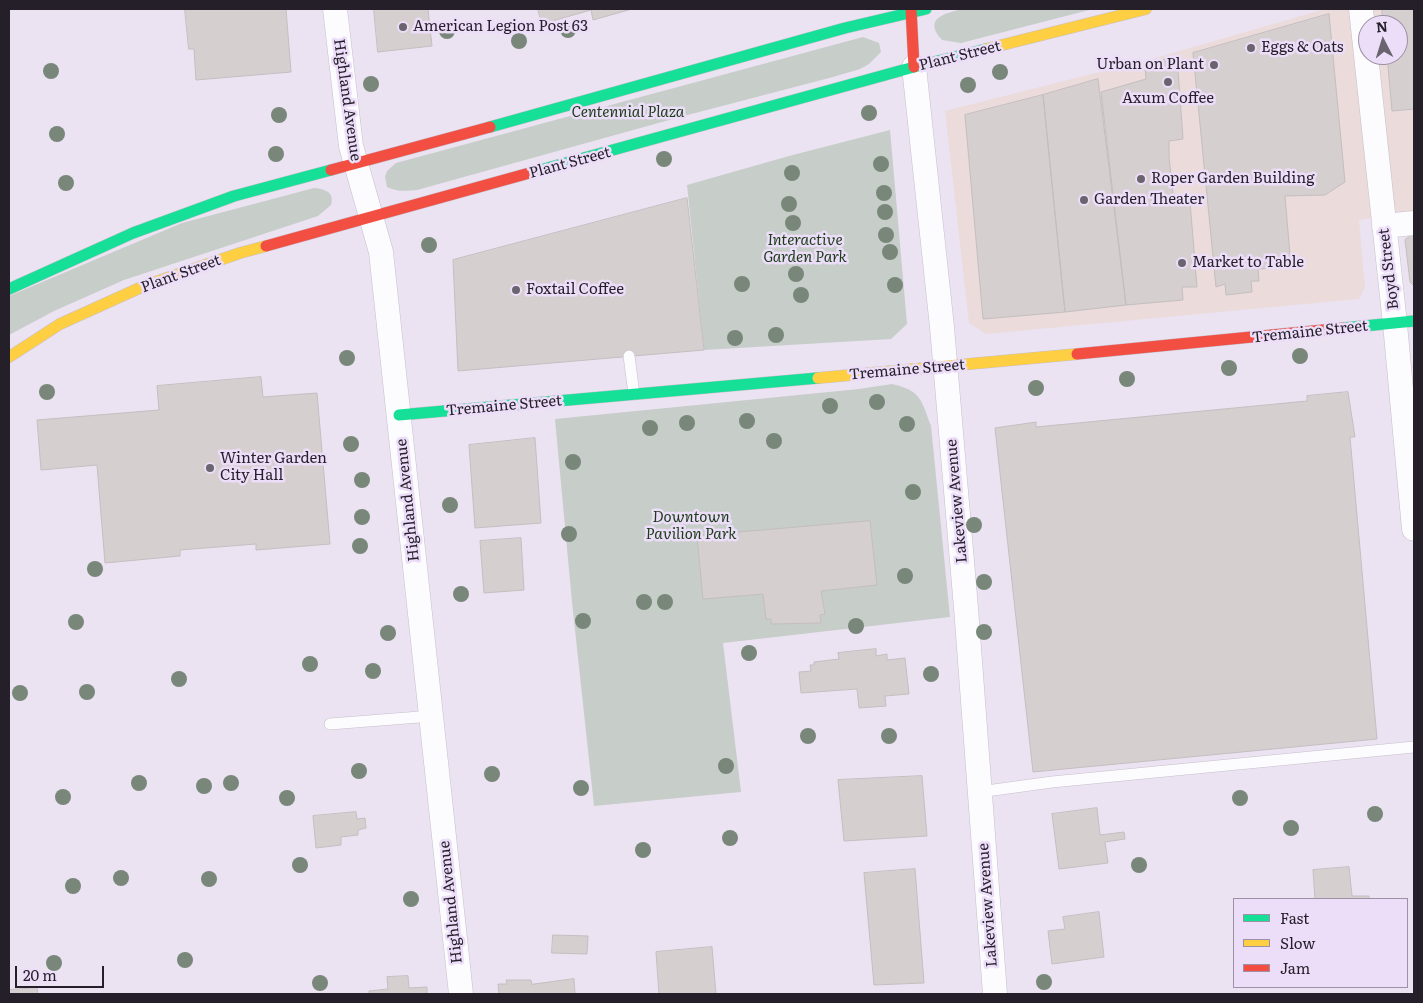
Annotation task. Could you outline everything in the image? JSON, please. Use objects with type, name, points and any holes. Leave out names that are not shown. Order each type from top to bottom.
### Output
[{"type":"main road","points":[[9,289],[133,232],[225,199],[845,28],[926,9]]},
{"type":"main road","name":"Plant Street","points":[[9,357],[60,324],[144,286],[240,253],[914,67],[1146,9]]},
{"type":"main road","name":"Lakeview Avenue","points":[[912,11],[914,67]]},
{"type":"main road","name":"Tremaine Street","points":[[399,415],[945,367],[1405,322]]},
{"type":"street","name":"Highland Avenue","points":[[335,9],[351,146],[381,252],[461,994]]},
{"type":"street","name":"Boyd Street","points":[[1361,9],[1384,226],[1405,322],[1414,529]]},
{"type":"street","name":"Lakeview Avenue","points":[[914,67],[945,367],[995,994]]},
{"type":"street","points":[[1384,226],[1414,223]]},
{"type":"lane","points":[[629,356],[634,394]]},
{"type":"lane","points":[[330,724],[432,716]]},
{"type":"lane","points":[[980,792],[1052,782],[1414,747]]},
{"type":"shaded area","points":[[1325,9],[1414,9],[1414,212],[1359,220],[1365,287],[1359,299],[986,334],[969,323],[945,111],[1159,57]]},
{"type":"green space","points":[[963,9],[1093,9],[961,43],[942,40],[936,33],[935,22],[950,12]]},
{"type":"green space","name":"Centennial Plaza","points":[[863,37],[879,43],[881,52],[869,64],[860,69],[417,190],[405,191],[387,187],[385,177],[387,171],[396,163]]},
{"type":"green space","name":"Interactive Garden Park","points":[[890,130],[907,324],[891,339],[704,350],[687,185]]},
{"type":"green space","points":[[314,188],[325,190],[332,197],[331,205],[318,216],[124,280],[54,311],[9,335],[9,296],[182,223]]},
{"type":"green space","name":"Downtown Pavilion Park","points":[[892,384],[909,390],[919,398],[931,426],[950,617],[723,643],[741,792],[594,806],[555,419],[859,389]]},
{"type":"building","points":[[185,9],[286,9],[291,72],[196,80],[194,49],[189,49]]},
{"type":"building","name":"American Legion Post 63","points":[[374,9],[428,9],[432,46],[378,52]]},
{"type":"building","points":[[538,9],[632,9],[593,20],[591,10],[542,24]]},
{"type":"building","points":[[1382,9],[1414,9],[1414,109],[1392,111],[1388,65],[1408,65],[1408,15],[1383,15]]},
{"type":"building","points":[[1329,14],[1345,182],[1325,195],[1285,196],[1291,267],[1258,269],[1259,281],[1251,281],[1252,292],[1226,295],[1225,284],[1216,287],[1193,53]]},
{"type":"building","name":"Roper Garden Building","points":[[1177,56],[1183,139],[1169,141],[1169,157],[1174,203],[1190,202],[1197,287],[1182,287],[1183,300],[1126,305],[1101,92],[1146,79],[1145,66]]},
{"type":"building","name":"Garden Theater","points":[[1098,79],[1126,305],[1065,312],[1043,95]]},
{"type":"building","points":[[1043,95],[1065,312],[983,319],[965,115]]},
{"type":"building","points":[[687,198],[704,350],[458,371],[453,260]]},
{"type":"building","points":[[1413,234],[1414,286],[1410,282],[1405,240]]},
{"type":"building","name":"Winter Garden City Hall","points":[[261,377],[263,397],[317,393],[330,544],[256,550],[256,544],[180,550],[180,556],[105,563],[97,465],[41,470],[37,420],[159,410],[157,386]]},
{"type":"building","points":[[1348,392],[1355,437],[1350,437],[1377,739],[1033,772],[995,428],[1036,422],[1036,427],[1307,401],[1307,396]]},
{"type":"building","points":[[535,438],[541,523],[475,528],[469,445]]},
{"type":"building","points":[[870,521],[877,585],[821,591],[825,614],[820,615],[821,623],[771,624],[771,619],[766,619],[763,594],[703,599],[697,536]]},
{"type":"building","points":[[521,538],[524,590],[484,593],[480,541]]},
{"type":"building","points":[[876,649],[876,656],[887,654],[887,660],[905,658],[909,694],[885,696],[886,706],[859,708],[857,689],[801,693],[799,672],[811,671],[810,665],[814,665],[814,662],[839,659],[838,653]]},
{"type":"building","points":[[922,776],[927,836],[844,841],[838,780]]},
{"type":"building","points":[[1097,808],[1100,835],[1124,832],[1125,839],[1105,842],[1108,863],[1059,869],[1052,814]]},
{"type":"building","points":[[356,812],[357,819],[365,818],[366,828],[358,830],[358,835],[341,837],[341,845],[316,848],[313,816]]},
{"type":"building","points":[[1349,867],[1352,896],[1369,896],[1369,898],[1315,898],[1313,870]]},
{"type":"building","points":[[915,869],[924,983],[874,985],[864,873]]},
{"type":"building","points":[[1099,912],[1104,957],[1052,964],[1048,931],[1065,929],[1063,917]]},
{"type":"building","points":[[553,935],[588,936],[587,954],[552,953]]},
{"type":"building","points":[[712,947],[716,994],[659,994],[656,952]]},
{"type":"building","points":[[408,976],[409,988],[427,987],[427,994],[369,994],[369,991],[388,989],[387,977]]},
{"type":"building","points":[[574,979],[575,994],[499,994],[498,984],[507,984],[506,980],[531,980],[532,984]]},
{"type":"building","points":[[37,988],[38,994],[9,994],[9,990]]},
{"type":"traffic: fast","points":[[490,127],[845,28],[926,9]]},
{"type":"traffic: fast","points":[[533,172],[986,49]]},
{"type":"traffic: fast","points":[[9,289],[133,233],[234,196],[331,170]]},
{"type":"traffic: fast","points":[[1344,328],[1414,321]]},
{"type":"traffic: fast","points":[[399,415],[818,378]]},
{"type":"traffic: slow","points":[[986,49],[1146,9]]},
{"type":"traffic: slow","points":[[9,357],[60,324],[144,286],[266,246]]},
{"type":"traffic: slow","points":[[818,378],[1077,354]]},
{"type":"traffic: jam","points":[[911,9],[914,67]]},
{"type":"traffic: jam","points":[[331,170],[490,127]]},
{"type":"traffic: jam","points":[[266,246],[533,172]]},
{"type":"traffic: jam","points":[[1077,354],[1344,328]]},
{"type":"place","name":"American Legion Post 63","points":[[403,27]]},
{"type":"place","name":"Eggs & Oats","points":[[1251,48]]},
{"type":"place","name":"Urban on Plant","points":[[1214,65]]},
{"type":"place","name":"Axum Coffee","points":[[1168,82]]},
{"type":"place","name":"Roper Garden Building","points":[[1141,179]]},
{"type":"place","name":"Garden Theater","points":[[1084,200]]},
{"type":"place","name":"Market to Table","points":[[1182,263]]},
{"type":"place","name":"Foxtail Coffee","points":[[516,290]]},
{"type":"place","name":"Winter Garden City Hall","points":[[210,468]]}]
